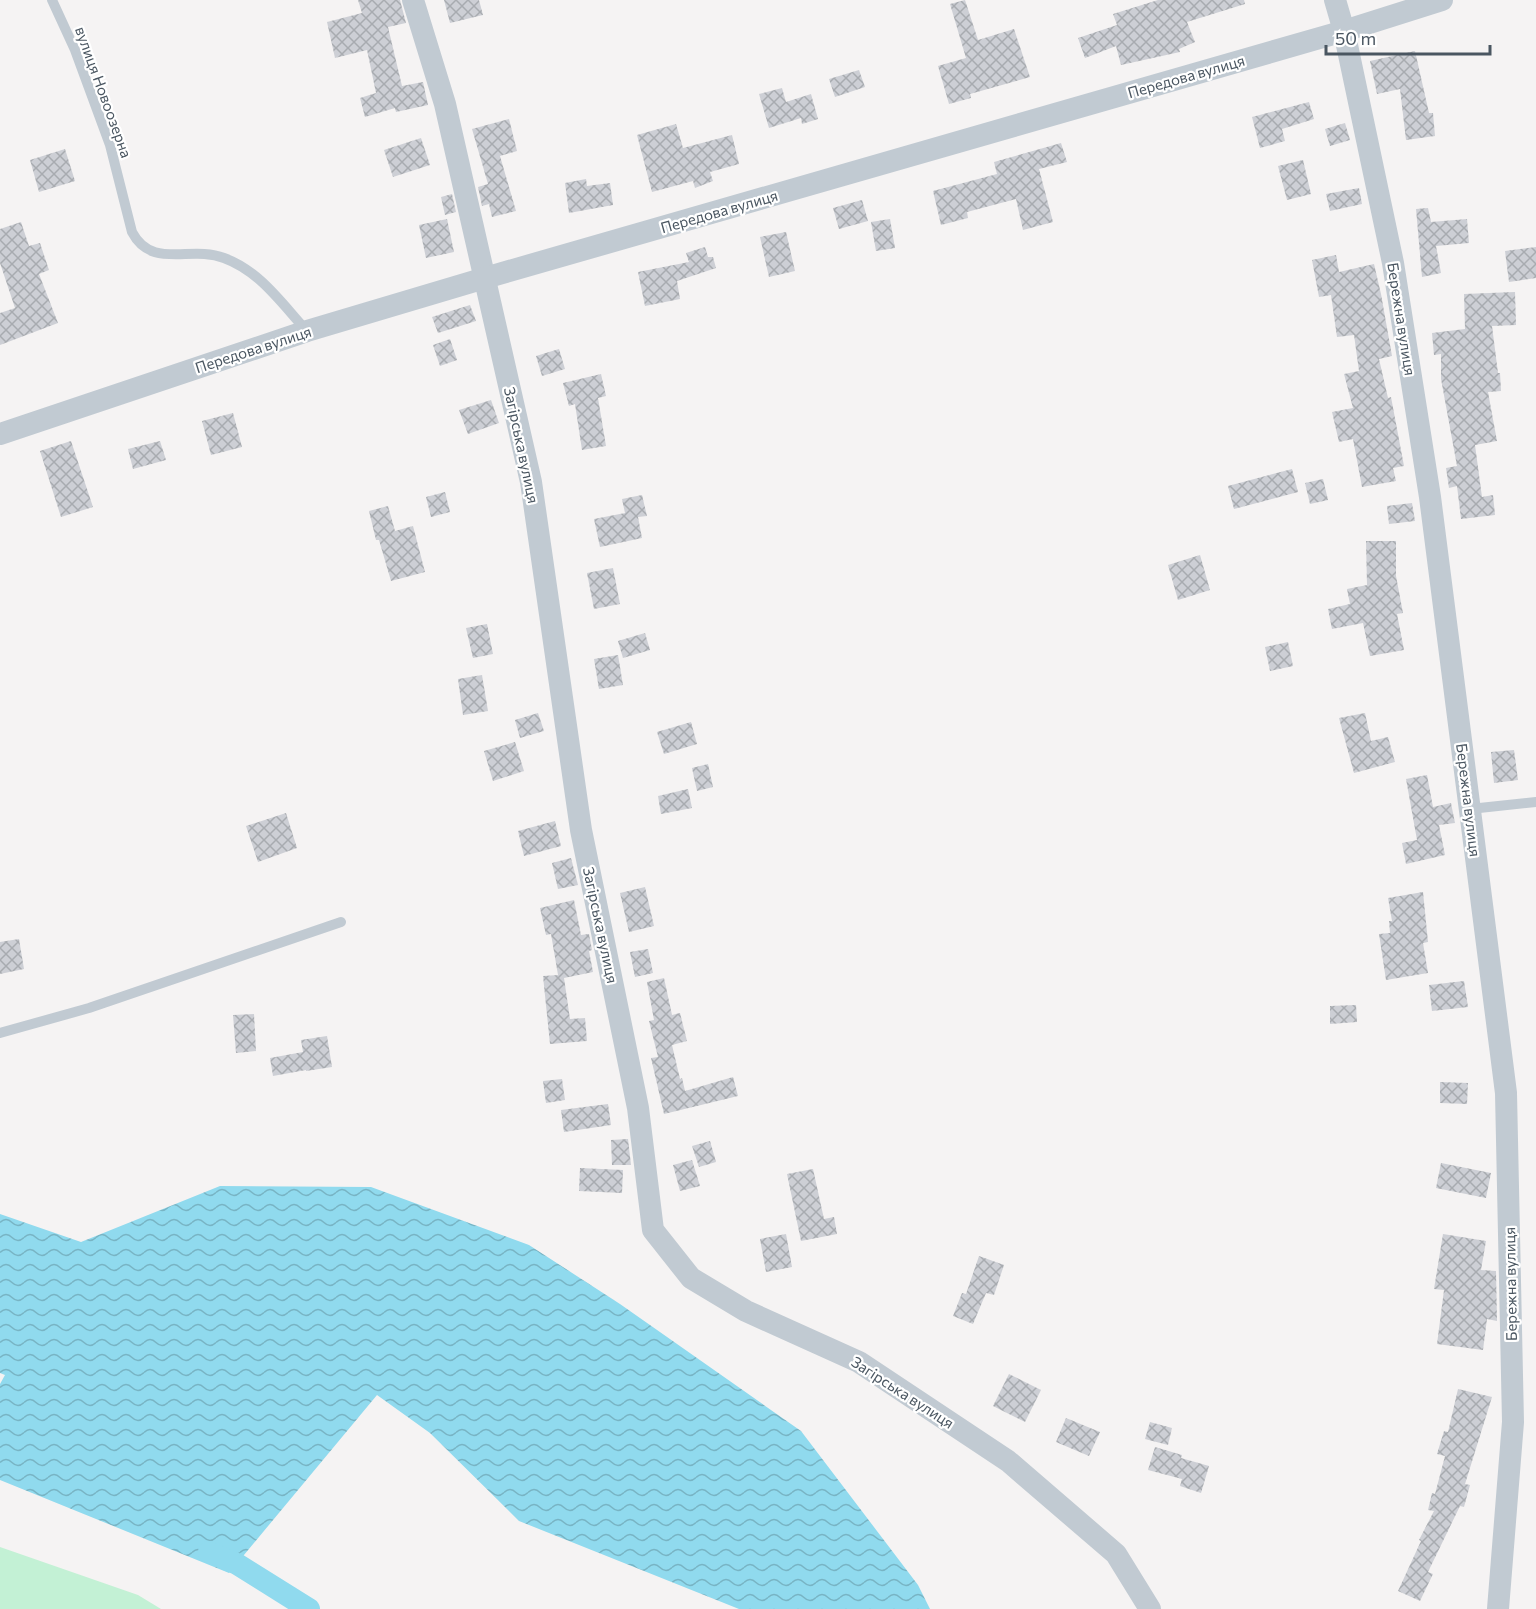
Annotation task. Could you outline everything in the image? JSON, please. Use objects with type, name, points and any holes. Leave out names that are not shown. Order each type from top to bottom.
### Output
[{"type":"street","name":"Загірська вулиця","points":[[413,0],[445,104],[531,482],[581,830],[638,1108],[653,1230],[691,1278],[746,1311],[859,1362],[1008,1461],[1116,1554],[1150,1609]]},
{"type":"street","name":"Бережна вулиця","points":[[1335,0],[1344,31],[1395,275],[1430,496],[1506,1092],[1513,1422],[1498,1609]]},
{"type":"street","name":"Передова вулиця","points":[[0,434],[307,331],[1344,31],[1442,0]]},
{"type":"lane","name":"вулиця Новоозерна","points":[[52,0],[75,50],[110,145],[132,232],[137,241],[153,253],[164,255],[199,253],[222,257],[243,266],[261,281],[307,331]]},
{"type":"lane","points":[[1470,809],[1536,802]]},
{"type":"lane","points":[[0,1033],[89,1008],[341,922]]},
{"type":"green space","points":[[0,1547],[138,1595],[161,1609],[0,1609]]},
{"type":"water","points":[[220,1186],[371,1187],[529,1245],[620,1304],[801,1431],[918,1585],[930,1609],[739,1609],[519,1521],[430,1433],[377,1395],[229,1573],[0,1480],[0,1384],[5,1375],[0,1373],[0,1214],[81,1242]]},
{"type":"building","points":[[358,0],[400,0],[406,23],[388,27],[402,86],[423,82],[428,105],[396,112],[395,108],[365,117],[360,98],[376,93],[367,50],[335,58],[327,22],[362,13]]},
{"type":"building","points":[[444,0],[479,0],[483,15],[450,23]]},
{"type":"building","points":[[965,0],[978,40],[1014,29],[1030,77],[970,94],[971,98],[949,104],[938,66],[966,58],[950,4]]},
{"type":"building","points":[[1158,0],[1244,0],[1245,4],[1187,22],[1195,42],[1179,49],[1180,52],[1121,65],[1116,46],[1085,58],[1078,38],[1117,25],[1113,14]]},
{"type":"building","points":[[1415,51],[1429,113],[1433,113],[1435,136],[1406,140],[1400,89],[1377,94],[1370,61]]},
{"type":"building","points":[[859,70],[865,87],[835,97],[829,79]]},
{"type":"building","points":[[782,88],[786,102],[811,94],[818,119],[802,124],[801,118],[769,128],[759,94]]},
{"type":"building","points":[[1309,102],[1314,119],[1282,129],[1285,141],[1260,148],[1252,117]]},
{"type":"building","points":[[509,119],[517,151],[500,156],[516,211],[492,217],[489,204],[482,206],[478,187],[488,184],[472,129]]},
{"type":"building","points":[[1345,123],[1350,140],[1330,146],[1325,129]]},
{"type":"building","points":[[676,124],[683,148],[732,135],[739,164],[710,172],[713,181],[695,188],[693,181],[652,192],[637,135]]},
{"type":"building","points":[[421,138],[430,165],[393,177],[384,150]]},
{"type":"building","points":[[1061,143],[1067,162],[1039,169],[1053,222],[1023,230],[1016,199],[967,212],[968,218],[941,225],[933,191],[997,174],[994,162]]},
{"type":"building","points":[[65,149],[75,181],[39,192],[30,160]]},
{"type":"building","points":[[1303,160],[1311,194],[1287,200],[1278,166]]},
{"type":"building","points":[[586,179],[587,186],[610,183],[613,205],[569,213],[565,183]]},
{"type":"building","points":[[1359,188],[1362,204],[1330,211],[1326,194]]},
{"type":"building","points":[[452,194],[456,212],[445,215],[441,197]]},
{"type":"building","points":[[862,200],[868,221],[839,229],[833,208]]},
{"type":"building","points":[[1428,208],[1431,222],[1467,219],[1469,243],[1436,246],[1441,273],[1422,277],[1416,209]]},
{"type":"building","points":[[447,219],[454,252],[426,258],[419,225]]},
{"type":"building","points":[[890,219],[895,248],[876,251],[871,222]]},
{"type":"building","points":[[21,222],[29,246],[40,243],[49,270],[39,274],[58,323],[0,345],[0,313],[15,308],[0,263],[0,229]]},
{"type":"building","points":[[786,232],[795,271],[769,277],[760,237]]},
{"type":"building","points":[[705,247],[708,257],[713,257],[716,268],[677,281],[680,299],[645,306],[638,272],[689,262],[686,253]]},
{"type":"building","points":[[1536,247],[1536,278],[1509,282],[1505,251]]},
{"type":"building","points":[[1336,255],[1339,272],[1374,264],[1392,356],[1379,359],[1388,398],[1391,397],[1404,466],[1393,468],[1396,481],[1362,487],[1353,439],[1339,442],[1332,412],[1353,408],[1344,374],[1359,371],[1354,335],[1337,337],[1331,295],[1319,297],[1312,260]]},
{"type":"building","points":[[1515,292],[1516,325],[1492,326],[1501,391],[1488,392],[1497,441],[1475,445],[1482,497],[1493,495],[1495,515],[1461,519],[1457,486],[1449,488],[1446,468],[1457,466],[1441,379],[1441,354],[1434,355],[1432,333],[1465,329],[1464,294]]},
{"type":"building","points":[[470,305],[476,321],[438,333],[432,317]]},
{"type":"building","points":[[450,339],[457,360],[440,366],[433,345]]},
{"type":"building","points":[[559,349],[565,369],[542,376],[536,356]]},
{"type":"building","points":[[601,374],[606,396],[598,398],[606,446],[582,450],[575,404],[569,406],[563,383]]},
{"type":"building","points":[[491,400],[499,423],[468,434],[459,410]]},
{"type":"building","points":[[233,413],[242,447],[211,455],[202,421]]},
{"type":"building","points":[[71,441],[93,507],[61,517],[40,451]]},
{"type":"building","points":[[160,441],[166,460],[133,469],[128,449]]},
{"type":"building","points":[[1292,469],[1298,492],[1234,509],[1228,486]]},
{"type":"building","points":[[1323,479],[1328,500],[1310,504],[1305,483]]},
{"type":"building","points":[[445,492],[450,512],[431,517],[426,497]]},
{"type":"building","points":[[642,495],[647,516],[638,517],[642,538],[600,547],[594,519],[625,513],[622,499]]},
{"type":"building","points":[[1412,503],[1415,521],[1389,524],[1387,506]]},
{"type":"building","points":[[388,506],[395,531],[413,526],[425,572],[391,581],[379,540],[376,540],[369,511]]},
{"type":"building","points":[[1366,541],[1396,541],[1396,576],[1403,613],[1397,614],[1404,650],[1370,656],[1363,623],[1332,629],[1328,609],[1350,604],[1347,589],[1367,585]]},
{"type":"building","points":[[1200,555],[1210,590],[1178,600],[1168,565]]},
{"type":"building","points":[[613,568],[620,604],[594,609],[587,573]]},
{"type":"building","points":[[487,624],[493,654],[473,658],[466,628]]},
{"type":"building","points":[[645,633],[650,650],[623,658],[618,641]]},
{"type":"building","points":[[1288,642],[1293,666],[1270,671],[1265,647]]},
{"type":"building","points":[[618,655],[623,685],[599,689],[594,659]]},
{"type":"building","points":[[482,675],[488,711],[463,715],[458,679]]},
{"type":"building","points":[[538,713],[544,731],[520,738],[515,720]]},
{"type":"building","points":[[1365,713],[1371,741],[1388,737],[1395,762],[1354,773],[1339,718]]},
{"type":"building","points":[[691,722],[697,744],[664,754],[657,732]]},
{"type":"building","points":[[515,742],[524,771],[493,781],[484,751]]},
{"type":"building","points":[[1514,750],[1518,780],[1494,783],[1491,752]]},
{"type":"building","points":[[708,764],[713,787],[697,791],[692,768]]},
{"type":"building","points":[[1427,775],[1433,807],[1451,803],[1455,823],[1439,825],[1445,855],[1406,864],[1402,843],[1417,840],[1406,779]]},
{"type":"building","points":[[688,789],[692,808],[661,814],[658,796]]},
{"type":"building","points":[[286,813],[297,848],[258,862],[246,826]]},
{"type":"building","points":[[555,821],[561,846],[524,856],[518,831]]},
{"type":"building","points":[[571,858],[578,885],[558,889],[552,863]]},
{"type":"building","points":[[645,887],[654,926],[629,932],[620,893]]},
{"type":"building","points":[[1423,892],[1428,942],[1423,943],[1428,973],[1386,980],[1379,934],[1390,933],[1389,921],[1392,921],[1388,898]]},
{"type":"building","points":[[574,900],[581,935],[589,934],[593,972],[564,978],[570,1019],[585,1018],[587,1041],[550,1044],[543,976],[558,975],[551,934],[546,935],[540,908]]},
{"type":"building","points":[[19,939],[24,969],[0,974],[0,942]]},
{"type":"building","points":[[648,949],[653,973],[635,977],[630,952]]},
{"type":"building","points":[[664,978],[672,1015],[680,1013],[687,1041],[672,1045],[685,1091],[733,1077],[738,1096],[664,1114],[651,1058],[658,1057],[649,1021],[654,1020],[647,982]]},
{"type":"building","points":[[1464,981],[1468,1007],[1432,1011],[1429,985]]},
{"type":"building","points":[[1356,1005],[1357,1022],[1330,1024],[1330,1006]]},
{"type":"building","points":[[254,1014],[256,1051],[236,1053],[233,1015]]},
{"type":"building","points":[[327,1036],[332,1067],[273,1076],[270,1058],[303,1052],[301,1040]]},
{"type":"building","points":[[562,1079],[565,1100],[546,1103],[543,1081]]},
{"type":"building","points":[[1440,1082],[1468,1083],[1467,1104],[1440,1103]]},
{"type":"building","points":[[608,1104],[611,1125],[564,1132],[561,1110]]},
{"type":"building","points":[[628,1139],[631,1165],[612,1165],[611,1140]]},
{"type":"building","points":[[710,1141],[716,1162],[699,1167],[692,1146]]},
{"type":"building","points":[[692,1160],[700,1186],[680,1191],[673,1165]]},
{"type":"building","points":[[1441,1163],[1491,1173],[1486,1198],[1436,1188]]},
{"type":"building","points":[[580,1168],[623,1170],[622,1193],[579,1191]]},
{"type":"building","points":[[813,1169],[824,1219],[834,1217],[837,1234],[801,1241],[787,1174]]},
{"type":"building","points":[[786,1234],[792,1267],[766,1272],[760,1239]]},
{"type":"building","points":[[1443,1234],[1486,1241],[1481,1270],[1496,1271],[1497,1321],[1487,1319],[1483,1350],[1437,1344],[1444,1290],[1434,1289]]},
{"type":"building","points":[[979,1256],[1004,1265],[994,1295],[986,1293],[973,1324],[953,1316],[962,1293],[966,1294]]},
{"type":"building","points":[[1009,1374],[1041,1390],[1025,1422],[993,1406]]},
{"type":"building","points":[[1458,1389],[1492,1397],[1465,1484],[1470,1485],[1464,1507],[1460,1506],[1428,1572],[1433,1574],[1420,1601],[1398,1591],[1434,1511],[1428,1510],[1432,1493],[1435,1494],[1445,1456],[1437,1454],[1444,1431],[1448,1432]]},
{"type":"building","points":[[1066,1418],[1100,1432],[1089,1456],[1056,1442]]},
{"type":"building","points":[[1150,1422],[1172,1428],[1168,1445],[1145,1439]]},
{"type":"building","points":[[1155,1447],[1209,1466],[1201,1493],[1180,1486],[1182,1479],[1148,1470]]},
{"type":"waterway","points":[[209,1552],[237,1564],[309,1609]]}]
